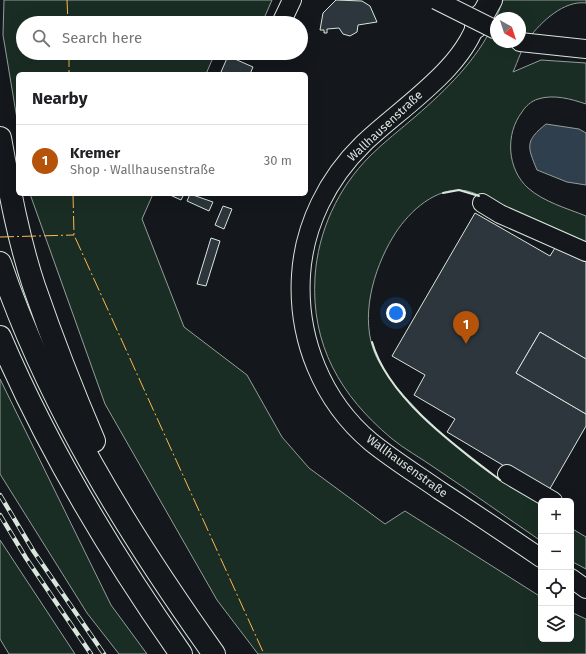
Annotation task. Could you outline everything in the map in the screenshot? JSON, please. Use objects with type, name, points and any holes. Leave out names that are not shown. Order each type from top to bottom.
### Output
[{"type":"main road","points":[[486,28],[491,0]]},
{"type":"main road","points":[[0,138],[18,225],[34,285],[62,365],[145,554]]},
{"type":"main road","points":[[0,263],[11,295],[59,402],[83,448],[145,554],[214,654]]},
{"type":"main road","points":[[0,337],[60,463],[122,567],[182,654]]},
{"type":"street","points":[[284,16],[292,0]]},
{"type":"street","points":[[436,0],[486,28]]},
{"type":"street","name":"Wallhausenstraße","points":[[482,0],[486,28],[451,64],[363,144],[333,179],[313,220],[306,242],[302,265],[301,310],[305,333],[320,375],[330,394],[356,428],[372,442],[412,471],[538,556]]},
{"type":"street","points":[[526,43],[586,49]]},
{"type":"street","points":[[482,203],[500,214],[586,252]]},
{"type":"street","points":[[507,474],[548,498]]},
{"type":"street","points":[[574,580],[586,588]]},
{"type":"green space","points":[[4,0],[272,0],[265,16],[16,16],[16,60],[212,60],[207,72],[16,72],[16,113],[3,35]]},
{"type":"green space","points":[[503,0],[586,0],[586,3],[570,5],[554,13],[540,25],[526,44],[526,12],[498,12]]},
{"type":"green space","points":[[490,31],[490,48],[523,48],[513,72],[541,60],[586,63],[586,104],[568,99],[550,97],[538,99],[528,104],[513,130],[511,151],[512,161],[516,171],[528,188],[548,201],[586,216],[586,246],[511,213],[480,195],[459,190],[439,194],[420,205],[412,212],[398,229],[386,250],[374,279],[369,311],[369,326],[371,342],[380,364],[397,387],[422,415],[480,466],[506,483],[538,500],[538,539],[401,446],[373,422],[343,386],[332,367],[318,325],[315,302],[315,277],[320,243],[332,211],[348,182],[370,156],[438,96],[460,74]]},
{"type":"green space","points":[[31,196],[152,196],[142,219],[184,327],[247,375],[282,437],[309,468],[385,524],[405,511],[538,595],[538,642],[574,642],[574,613],[586,619],[586,654],[258,654],[217,600],[105,404]]},
{"type":"green space","points":[[0,379],[111,605],[147,654],[119,654],[87,613],[0,474]]},
{"type":"green space","points":[[574,530],[586,537],[586,569],[574,563]]},
{"type":"green space","points":[[0,540],[75,654],[9,654],[0,639]]},
{"type":"water","points":[[546,124],[579,129],[586,133],[586,185],[567,182],[537,170],[531,155],[530,144],[534,135]]},
{"type":"building","points":[[336,0],[362,1],[370,6],[377,22],[358,25],[357,32],[350,36],[343,34],[339,28],[327,29],[327,33],[324,33],[324,30],[320,30],[323,13]]},
{"type":"building","points":[[226,60],[237,60],[253,67],[251,72],[221,72]]},
{"type":"building","points":[[172,196],[183,196],[181,200]]},
{"type":"building","points":[[189,196],[196,196],[213,202],[209,211],[187,201]]},
{"type":"building","points":[[223,206],[232,209],[224,229],[215,225]]},
{"type":"building","points":[[475,213],[550,256],[558,243],[586,260],[586,359],[540,332],[516,373],[586,414],[586,426],[548,492],[447,432],[455,419],[414,395],[425,375],[392,356]]},
{"type":"building","points":[[211,238],[220,241],[206,286],[197,284]]},
{"type":"building","points":[[540,332],[586,359],[586,414],[516,373]]},
{"type":"railway","points":[[0,495],[34,552],[104,654]]},
{"type":"railway","points":[[0,515],[26,558],[91,654]]},
{"type":"wall","points":[[443,193],[459,190],[479,196]]},
{"type":"wall","points":[[372,342],[380,363],[392,382],[408,401],[444,436],[500,480]]},
{"type":"power","points":[[67,0],[68,16]]},
{"type":"power","points":[[69,60],[69,72]]},
{"type":"power","points":[[73,196],[74,235],[264,654]]},
{"type":"power","points":[[0,237],[74,235]]},
{"type":"place","name":"Kremer","points":[[466,344]]}]
